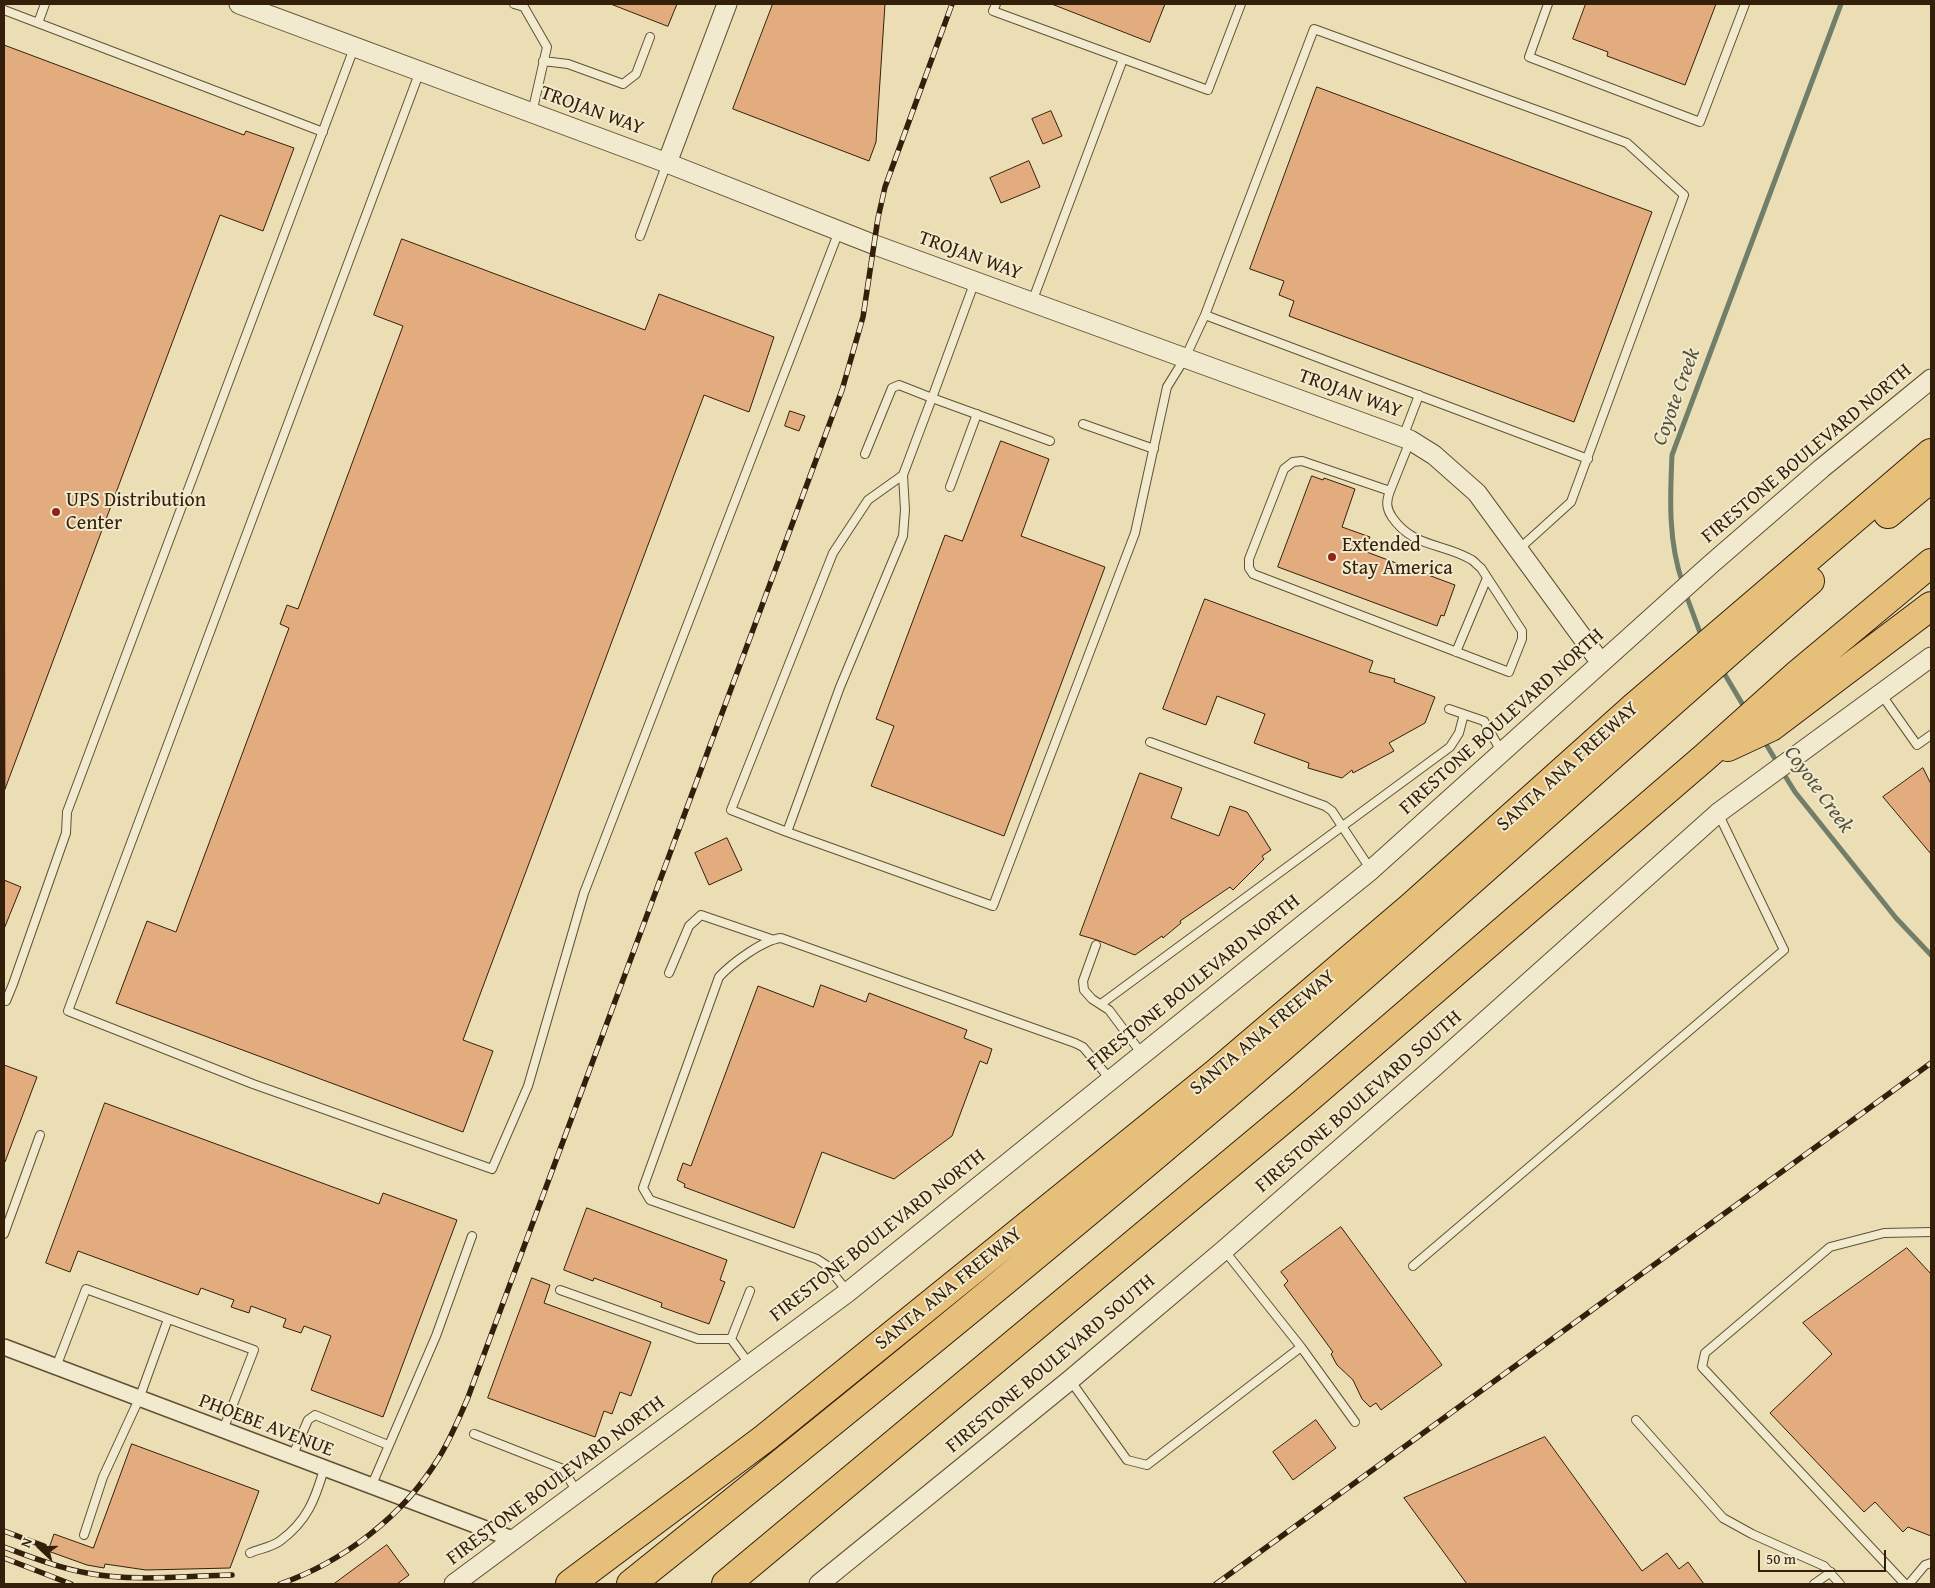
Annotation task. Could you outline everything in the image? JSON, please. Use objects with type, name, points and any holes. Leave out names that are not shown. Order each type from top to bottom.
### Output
[{"type":"highway","name":"SANTA ANA FREEWAY","points":[[570,1584],[765,1438],[1215,1074],[1640,717],[1755,616],[1931,453]]},
{"type":"highway","points":[[1755,616],[1931,478]]},
{"type":"highway","points":[[726,1584],[1303,1103],[1675,784],[1799,673],[1931,562]]},
{"type":"highway","points":[[1705,757],[1771,727],[1931,606]]},
{"type":"highway","points":[[631,1584],[866,1395],[1234,1088],[1640,717]]},
{"type":"street","name":"TROJAN WAY","points":[[239,4],[667,162],[839,231],[1407,439],[1434,455],[1477,493],[1601,663]]},
{"type":"street","points":[[667,162],[727,4]]},
{"type":"street","name":"FIRESTONE BOULEVARD NORTH","points":[[454,1584],[578,1494],[848,1292],[1370,870],[1710,564],[1822,468],[1931,379]]},
{"type":"street","name":"FIRESTONE BOULEVARD SOUTH","points":[[819,1584],[1070,1380],[1224,1250],[1718,813],[1931,658]]},
{"type":"street","name":"PHOEBE AVENUE","points":[[4,1347],[370,1487],[515,1540]]},
{"type":"lane","points":[[38,23],[45,4]]},
{"type":"lane","points":[[514,4],[524,7],[547,47],[532,112]]},
{"type":"lane","points":[[996,4],[994,11],[1208,90],[1241,4]]},
{"type":"lane","points":[[1548,4],[1529,57],[1700,122],[1744,4]]},
{"type":"lane","points":[[4,10],[323,132]]},
{"type":"lane","points":[[903,475],[868,500],[833,553],[731,810],[993,906],[1135,533],[1167,387],[1185,358],[1205,315],[1314,28],[1627,143],[1684,195],[1571,502],[1517,550]]},
{"type":"lane","points":[[544,61],[568,64],[623,84],[636,74],[650,37]]},
{"type":"lane","points":[[4,1000],[6,1001],[13,984],[66,833],[67,812],[355,47]]},
{"type":"lane","points":[[1032,302],[1123,59]]},
{"type":"lane","points":[[420,71],[68,1011],[253,1084],[492,1169],[528,1086],[584,893],[839,231]]},
{"type":"lane","points":[[640,236],[667,162]]},
{"type":"lane","points":[[787,832],[840,687],[902,536],[905,510],[903,475],[975,281]]},
{"type":"lane","points":[[1205,315],[1588,459]]},
{"type":"lane","points":[[865,454],[892,388],[899,385],[1050,441]]},
{"type":"lane","points":[[1390,491],[1302,460],[1293,462],[1284,469],[1249,559],[1249,568],[1253,574],[1509,672],[1518,652],[1522,632],[1487,578],[1472,560],[1411,537],[1398,526],[1388,512],[1386,500],[1390,491],[1407,439],[1419,395]]},
{"type":"lane","points":[[950,487],[977,414]]},
{"type":"lane","points":[[1083,424],[1154,449]]},
{"type":"lane","points":[[1456,652],[1487,578]]},
{"type":"lane","points":[[1881,694],[1917,745],[1931,735]]},
{"type":"lane","points":[[1449,709],[1484,721],[1502,752]]},
{"type":"lane","points":[[1101,1004],[1450,747],[1459,732],[1464,714]]},
{"type":"lane","points":[[1150,742],[1325,806],[1332,811],[1370,870]]},
{"type":"lane","points":[[1412,1266],[1784,950],[1718,813]]},
{"type":"lane","points":[[669,973],[688,926],[701,915],[771,939],[781,938],[1075,1043],[1083,1047],[1111,1080]]},
{"type":"lane","points":[[771,939],[726,969],[719,976],[643,1188],[650,1200],[817,1259],[826,1265],[848,1292]]},
{"type":"lane","points":[[1096,944],[1082,981],[1084,990],[1092,999],[1110,1010],[1142,1054]]},
{"type":"lane","points":[[4,1234],[40,1135]]},
{"type":"lane","points":[[1931,1232],[1884,1233],[1830,1247],[1705,1353],[1702,1367],[1907,1584],[1925,1565],[1931,1562]]},
{"type":"lane","points":[[370,1487],[436,1336],[472,1236]]},
{"type":"lane","points":[[1224,1250],[1301,1347],[1355,1422]]},
{"type":"lane","points":[[56,1367],[86,1289],[254,1350],[223,1430]]},
{"type":"lane","points":[[560,1290],[698,1339],[731,1339]]},
{"type":"lane","points":[[731,1339],[750,1290]]},
{"type":"lane","points":[[84,1535],[103,1477],[139,1399],[168,1319]]},
{"type":"lane","points":[[731,1339],[750,1365]]},
{"type":"lane","points":[[1070,1380],[1128,1460],[1147,1465],[1301,1347]]},
{"type":"lane","points":[[292,1457],[308,1420],[315,1415],[388,1445]]},
{"type":"lane","points":[[1636,1420],[1723,1518],[1752,1534],[1824,1566],[1840,1584]]},
{"type":"lane","points":[[474,1434],[562,1470],[578,1494]]},
{"type":"lane","points":[[250,1553],[278,1542],[302,1520],[315,1502],[324,1469]]},
{"type":"lane","points":[[1814,1584],[1831,1572]]},
{"type":"building","points":[[611,4],[677,4],[668,26]]},
{"type":"building","points":[[773,4],[885,4],[876,142],[869,161],[733,109]]},
{"type":"building","points":[[1052,4],[1165,4],[1150,42]]},
{"type":"building","points":[[1586,4],[1716,4],[1685,85],[1607,56],[1608,52],[1573,39]]},
{"type":"building","name":"UPS Distribution Center","points":[[4,45],[244,135],[246,131],[294,148],[263,231],[220,215],[5,789]]},
{"type":"building","points":[[1317,87],[1652,212],[1574,422],[1289,316],[1294,301],[1279,295],[1284,281],[1250,269]]},
{"type":"building","points":[[1051,111],[1062,136],[1043,144],[1032,119]]},
{"type":"building","points":[[1029,161],[1040,187],[1001,203],[990,178]]},
{"type":"building","points":[[402,239],[645,330],[659,294],[774,337],[749,412],[704,395],[463,1040],[493,1051],[463,1132],[116,1003],[147,921],[176,932],[289,628],[280,624],[287,605],[298,609],[403,326],[374,315]]},
{"type":"building","points":[[790,411],[805,416],[799,431],[785,426]]},
{"type":"building","points":[[1001,441],[1049,459],[1021,536],[1105,567],[1004,836],[871,786],[894,726],[876,719],[945,535],[962,541]]},
{"type":"building","name":"Extended Stay America","points":[[1312,476],[1323,480],[1324,478],[1355,489],[1342,527],[1370,537],[1364,551],[1455,585],[1444,616],[1441,615],[1437,626],[1278,567]]},
{"type":"building","points":[[1205,599],[1373,661],[1369,672],[1395,679],[1394,682],[1435,697],[1425,723],[1389,743],[1394,751],[1353,773],[1352,770],[1342,778],[1308,768],[1309,763],[1254,743],[1265,714],[1217,696],[1206,725],[1163,709]]},
{"type":"building","points":[[1923,768],[1931,784],[1931,854],[1883,797]]},
{"type":"building","points":[[1140,773],[1182,788],[1171,818],[1219,836],[1230,806],[1247,812],[1271,850],[1262,856],[1264,859],[1233,890],[1230,887],[1180,921],[1181,923],[1163,938],[1162,936],[1135,955],[1080,935]]},
{"type":"building","points":[[727,838],[742,870],[709,885],[695,853]]},
{"type":"building","points":[[4,880],[21,887],[4,929]]},
{"type":"building","points":[[821,985],[866,1002],[869,993],[967,1030],[964,1038],[992,1049],[987,1064],[980,1061],[952,1136],[894,1179],[822,1152],[794,1228],[684,1187],[685,1184],[677,1180],[683,1163],[691,1166],[758,986],[813,1007]]},
{"type":"building","points":[[4,1065],[37,1077],[5,1162],[4,1162]]},
{"type":"building","points":[[105,1103],[379,1204],[383,1193],[457,1220],[383,1417],[311,1390],[331,1336],[304,1326],[301,1333],[283,1327],[286,1319],[251,1306],[249,1313],[231,1307],[234,1300],[201,1288],[198,1295],[78,1251],[70,1272],[46,1263]]},
{"type":"building","points":[[587,1208],[727,1260],[720,1280],[725,1282],[709,1324],[661,1307],[662,1303],[594,1278],[593,1281],[564,1270]]},
{"type":"building","points":[[1341,1227],[1442,1365],[1381,1410],[1376,1403],[1370,1407],[1362,1399],[1353,1380],[1337,1365],[1331,1354],[1333,1352],[1284,1285],[1288,1281],[1281,1272]]},
{"type":"building","points":[[1907,1248],[1931,1274],[1931,1536],[1908,1527],[1903,1532],[1875,1502],[1864,1512],[1770,1413],[1832,1354],[1803,1323]]},
{"type":"building","points":[[532,1278],[550,1285],[544,1303],[651,1342],[631,1396],[620,1392],[612,1414],[604,1411],[595,1437],[488,1398]]},
{"type":"building","points":[[1316,1420],[1336,1448],[1293,1480],[1273,1452]]},
{"type":"building","points":[[1545,1437],[1642,1571],[1667,1553],[1679,1569],[1688,1562],[1704,1584],[1467,1584],[1404,1498]]},
{"type":"building","points":[[132,1444],[259,1491],[230,1568],[146,1570],[105,1564],[104,1568],[87,1565],[48,1551],[54,1534],[93,1548]]},
{"type":"building","points":[[387,1545],[409,1575],[397,1584],[334,1584]]},
{"type":"waterway","name":"Coyote Creek","points":[[1683,584],[1672,536],[1672,455],[1841,4]]},
{"type":"waterway","name":"Coyote Creek","points":[[1685,592],[1702,638]]},
{"type":"waterway","name":"Coyote Creek","points":[[1721,668],[1746,710]]},
{"type":"waterway","name":"Coyote Creek","points":[[1763,739],[1778,764]]},
{"type":"waterway","name":"Coyote Creek","points":[[1782,771],[1795,792],[1896,918],[1931,955]]},
{"type":"railway","points":[[280,1584],[303,1575],[348,1550],[389,1518],[424,1480],[438,1459],[467,1400],[842,390],[863,317],[878,218],[885,187],[952,4]]},
{"type":"railway","points":[[1216,1584],[1931,1063]]},
{"type":"railway","points":[[4,1531],[44,1546]]},
{"type":"railway","points":[[4,1547],[45,1562],[105,1576],[160,1578],[232,1575]]},
{"type":"railway","points":[[4,1558],[71,1584]]},
{"type":"place","name":"UPS Distribution Center","points":[[56,512]]},
{"type":"place","name":"Extended Stay America","points":[[1332,557]]}]
